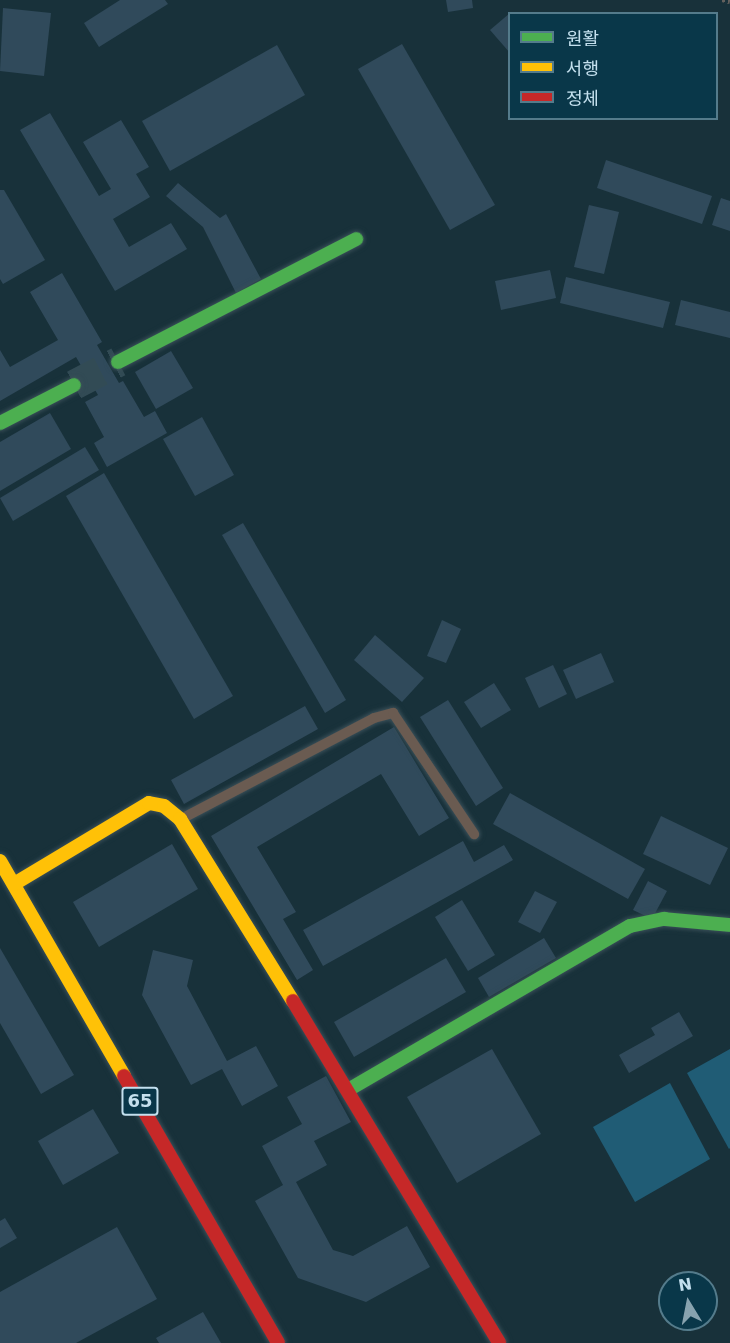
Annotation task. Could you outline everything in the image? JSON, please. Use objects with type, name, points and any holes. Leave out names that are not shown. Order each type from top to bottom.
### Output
[{"type":"street","points":[[118,362],[356,239]]},
{"type":"street","points":[[0,423],[74,385]]},
{"type":"street","points":[[14,884],[149,803],[164,806],[180,819],[348,1090],[500,1343]]},
{"type":"street","name":"65","points":[[0,861],[278,1343]]},
{"type":"street","points":[[348,1090],[630,926],[664,919],[730,925]]},
{"type":"lane","points":[[180,819],[374,718],[393,713],[474,834]]},
{"type":"path","points":[[722,0],[730,2]]},
{"type":"shaded area","points":[[730,1049],[730,1148],[729,1149],[687,1073]]},
{"type":"shaded area","points":[[670,1083],[710,1159],[635,1202],[593,1127]]},
{"type":"building","points":[[120,0],[165,0],[168,4],[99,47],[84,23]]},
{"type":"building","points":[[446,0],[472,0],[473,8],[448,12]]},
{"type":"building","points":[[3,8],[51,13],[44,76],[0,71]]},
{"type":"building","points":[[508,15],[508,51],[490,30]]},
{"type":"building","points":[[402,44],[495,205],[450,230],[358,69]]},
{"type":"building","points":[[277,45],[305,95],[170,171],[142,121]]},
{"type":"building","points":[[50,113],[99,196],[111,189],[83,142],[121,120],[149,167],[136,174],[150,197],[113,219],[129,247],[171,223],[187,249],[115,291],[20,130]]},
{"type":"building","points":[[606,160],[712,196],[702,224],[597,188]]},
{"type":"building","points":[[178,183],[220,218],[226,214],[261,279],[236,293],[203,227],[166,196]]},
{"type":"building","points":[[0,190],[4,190],[45,260],[3,284],[0,279]]},
{"type":"building","points":[[721,198],[730,201],[730,231],[712,225]]},
{"type":"building","points":[[589,205],[619,212],[604,274],[574,267]]},
{"type":"building","points":[[550,270],[556,298],[501,310],[495,281]]},
{"type":"building","points":[[62,273],[102,342],[97,345],[119,383],[123,381],[144,417],[155,411],[167,433],[107,467],[94,443],[104,437],[85,402],[98,395],[76,357],[0,401],[0,350],[10,367],[58,340],[30,292]]},
{"type":"building","points":[[566,277],[670,302],[663,328],[560,303]]},
{"type":"building","points":[[681,300],[730,312],[730,338],[675,325]]},
{"type":"building","points":[[171,351],[193,388],[156,409],[135,372]]},
{"type":"building","points":[[50,413],[71,449],[0,491],[0,442]]},
{"type":"building","points":[[202,417],[234,475],[195,496],[163,439]]},
{"type":"building","points":[[85,447],[99,470],[13,521],[0,498]]},
{"type":"building","points":[[104,473],[233,696],[194,719],[66,496]]},
{"type":"building","points":[[243,523],[346,700],[325,713],[222,535]]},
{"type":"building","points":[[442,620],[461,629],[446,663],[427,656]]},
{"type":"building","points":[[375,635],[424,678],[402,702],[354,660]]},
{"type":"building","points":[[601,653],[614,682],[576,699],[563,670]]},
{"type":"building","points":[[553,665],[567,694],[539,708],[525,678]]},
{"type":"building","points":[[494,683],[511,710],[481,728],[464,702]]},
{"type":"building","points":[[448,700],[503,788],[476,806],[420,717]]},
{"type":"building","points":[[305,706],[318,729],[184,804],[171,780]]},
{"type":"building","points":[[394,727],[449,818],[419,836],[381,774],[257,847],[296,912],[283,919],[313,970],[297,980],[211,836]]},
{"type":"building","points":[[510,793],[645,869],[628,899],[493,824]]},
{"type":"building","points":[[661,816],[728,848],[710,885],[643,854]]},
{"type":"building","points":[[463,841],[474,862],[504,845],[513,860],[323,966],[303,930]]},
{"type":"building","points":[[172,844],[198,889],[99,947],[73,902]]},
{"type":"building","points":[[648,881],[667,891],[652,919],[633,910]]},
{"type":"building","points":[[535,891],[557,902],[540,933],[518,922]]},
{"type":"building","points":[[462,900],[495,955],[468,971],[435,917]]},
{"type":"building","points":[[544,938],[556,958],[489,997],[478,978]]},
{"type":"building","points":[[0,948],[74,1075],[41,1094],[0,1023]]},
{"type":"building","points":[[153,950],[193,960],[187,986],[227,1061],[256,1046],[278,1086],[242,1106],[222,1069],[191,1085],[142,995]]},
{"type":"building","points":[[446,958],[466,992],[354,1057],[334,1022]]},
{"type":"building","points":[[679,1012],[693,1036],[629,1073],[619,1055],[655,1035],[651,1028]]},
{"type":"building","points":[[492,1049],[541,1134],[457,1183],[407,1097]]},
{"type":"building","points":[[326,1076],[351,1122],[314,1141],[327,1165],[296,1182],[333,1250],[353,1256],[407,1226],[430,1267],[366,1302],[298,1278],[255,1201],[283,1185],[262,1146],[302,1124],[287,1097]]},
{"type":"building","points":[[93,1109],[119,1153],[63,1185],[38,1141]]},
{"type":"building","points":[[5,1218],[17,1238],[0,1248],[0,1221]]},
{"type":"building","points":[[117,1227],[157,1299],[76,1343],[0,1343],[0,1292]]},
{"type":"building","points":[[203,1312],[221,1343],[159,1343],[156,1338]]},
{"type":"tunnel","points":[[74,385],[118,362]]},
{"type":"traffic: fast","points":[[118,362],[356,239]]},
{"type":"traffic: fast","points":[[0,423],[74,385]]},
{"type":"traffic: fast","points":[[348,1090],[630,926],[664,919],[730,925]]},
{"type":"traffic: slow","points":[[14,884],[149,803],[164,806],[180,819],[293,1001]]},
{"type":"traffic: slow","points":[[0,861],[124,1076]]},
{"type":"traffic: jam","points":[[293,1001],[499,1343]]},
{"type":"traffic: jam","points":[[124,1076],[278,1343]]}]
